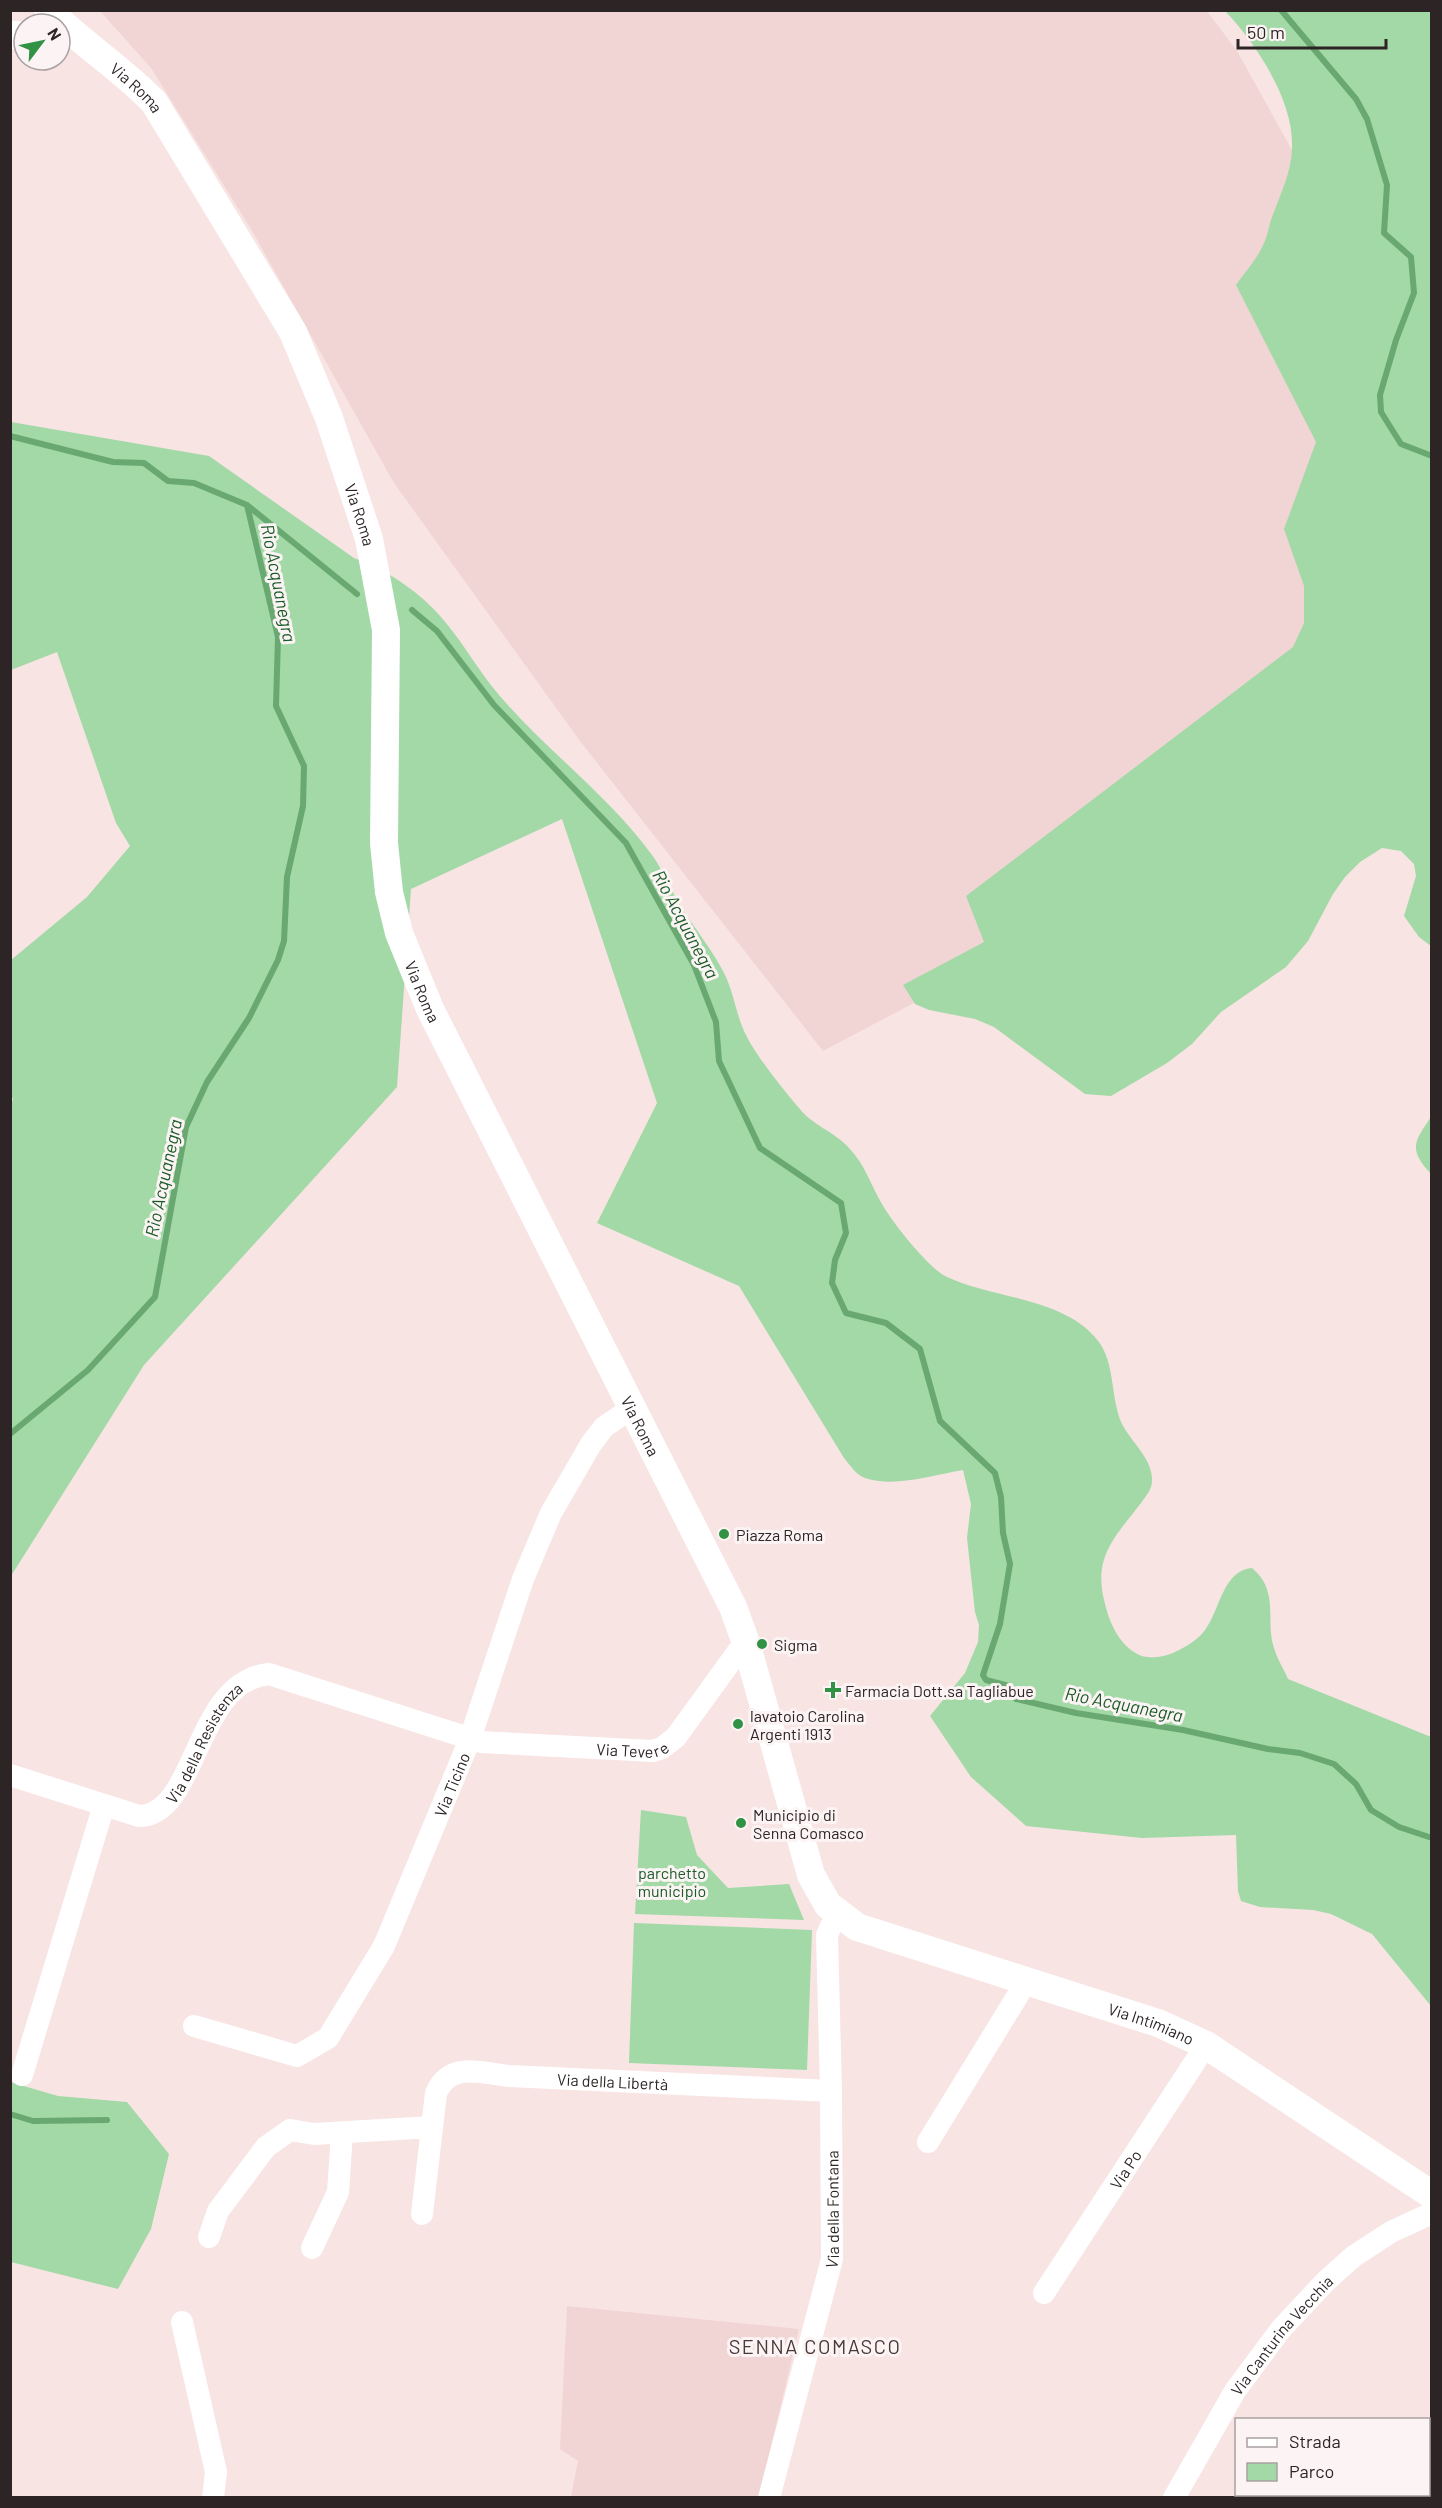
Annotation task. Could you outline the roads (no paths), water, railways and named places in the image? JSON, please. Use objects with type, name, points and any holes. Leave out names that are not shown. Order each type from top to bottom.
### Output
[{"type":"street","points":[[10,21],[16,10]]},
{"type":"street","name":"Via Roma","points":[[48,10],[103,58],[133,80],[154,102],[288,322],[324,407],[369,539],[386,630],[384,843],[389,892],[399,933],[430,1009],[733,1607],[747,1646],[811,1875],[828,1905],[840,1916]]},
{"type":"street","name":"Via Roma","points":[[72,46],[103,58]]},
{"type":"street","name":"Via Ticino","points":[[194,2026],[297,2056],[328,2038],[384,1946],[470,1739],[523,1579],[551,1514],[591,1444],[604,1427],[632,1408]]},
{"type":"street","name":"Via Tevere","points":[[470,1739],[482,1742],[644,1751],[662,1749],[676,1737],[739,1650],[747,1646]]},
{"type":"street","name":"Via della Resistenza","points":[[10,1775],[139,1816],[150,1815],[169,1802],[223,1700],[233,1689],[257,1675],[269,1674],[470,1739]]},
{"type":"street","points":[[22,2075],[104,1805]]},
{"type":"street","name":"Via Intimiano","points":[[840,1916],[857,1927],[1158,2023],[1206,2045],[1431,2195]]},
{"type":"street","name":"Via della Fontana","points":[[769,2498],[832,2259],[827,1935],[840,1916]]},
{"type":"street","points":[[928,2142],[1026,1982]]},
{"type":"street","name":"Via Po","points":[[1044,2293],[1206,2045]]},
{"type":"street","name":"Via della Libertà","points":[[422,2214],[436,2093],[449,2075],[462,2071],[509,2076],[831,2091]]},
{"type":"street","points":[[209,2237],[218,2211],[266,2147],[290,2130],[314,2134],[432,2127]]},
{"type":"street","points":[[312,2248],[338,2192],[342,2133]]},
{"type":"street","name":"Via Canturina Vecchia","points":[[1174,2498],[1230,2399],[1281,2329],[1326,2281],[1354,2256],[1391,2232],[1431,2213]]},
{"type":"street","points":[[182,2322],[216,2472],[213,2498]]},
{"type":"waterway","points":[[1281,10],[1356,99],[1367,119],[1387,185],[1384,233],[1411,257],[1414,293],[1396,340],[1380,395],[1381,412],[1401,444],[1432,456]]},
{"type":"waterway","name":"Rio Acquanegra","points":[[10,436],[113,462],[144,463],[168,481],[194,483],[247,505],[357,594]]},
{"type":"waterway","name":"Rio Acquanegra","points":[[10,1434],[88,1370],[155,1297],[186,1127],[207,1082],[249,1018],[278,960],[284,941],[287,877],[303,806],[304,766],[276,706],[278,637],[247,505]]},
{"type":"waterway","name":"Rio Acquanegra","points":[[412,610],[437,631],[494,705],[626,843],[694,965],[716,1022],[719,1061],[760,1148],[841,1203],[846,1233],[835,1260],[832,1283],[846,1313],[886,1323],[920,1349],[940,1421],[995,1473],[1001,1497],[1003,1533],[1010,1564],[1000,1624],[983,1675],[986,1680],[1009,1686],[1016,1699],[1076,1713],[1183,1730],[1268,1749],[1300,1753],[1334,1764],[1356,1784],[1371,1810],[1399,1827],[1432,1838]]},
{"type":"waterway","name":"Rio Acquanegra","points":[[10,2114],[33,2121],[107,2120]]},
{"type":"place","name":"Piazza Roma","points":[[724,1534]]},
{"type":"place","name":"Sigma","points":[[762,1644]]},
{"type":"place","name":"Farmacia Dott.sa Tagliabue","points":[[833,1690]]},
{"type":"place","name":"lavatoio Carolina Argenti 1913","points":[[738,1724]]},
{"type":"place","name":"Municipio di Senna Comasco","points":[[741,1823]]},
{"type":"district","name":"SENNA COMASCO","points":[[815,2346]]},
{"type":"park label","name":"parchetto municipio","points":[[672,1881]]}]
